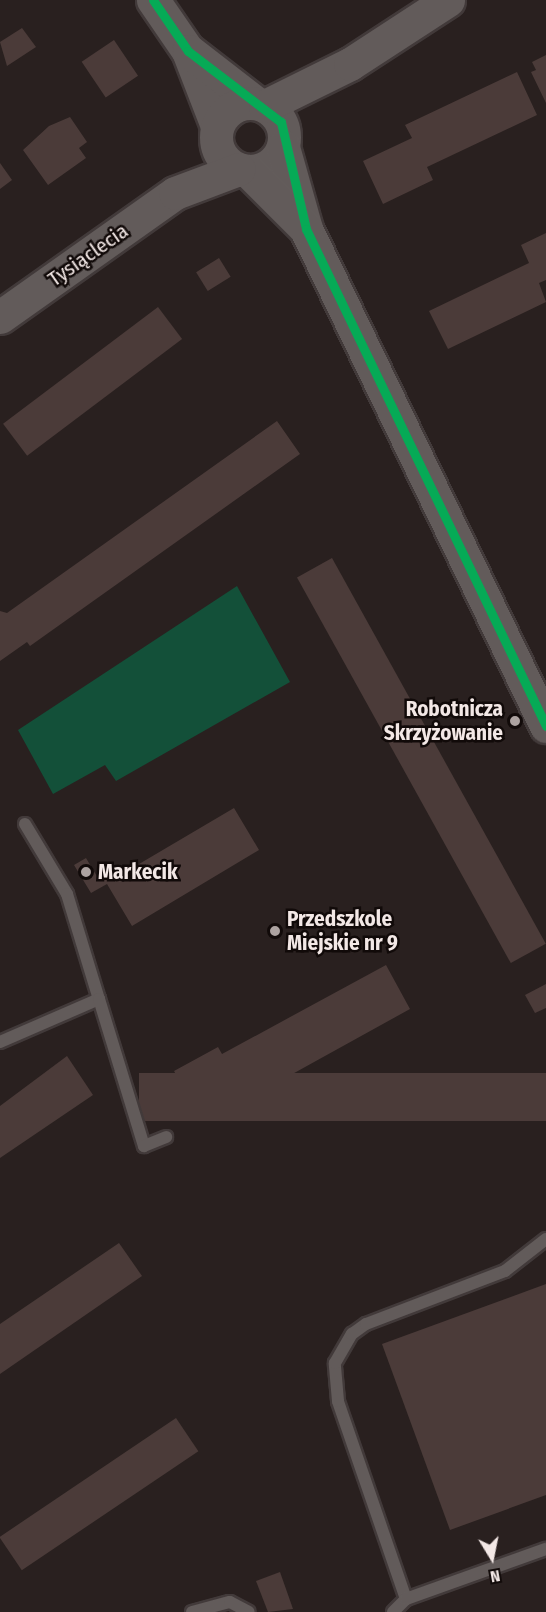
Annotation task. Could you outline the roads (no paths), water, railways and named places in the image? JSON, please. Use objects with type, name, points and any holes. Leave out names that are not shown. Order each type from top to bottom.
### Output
[{"type":"street","points":[[153,0],[188,51],[217,130],[221,156],[244,170],[306,229]]},
{"type":"street","points":[[272,121],[350,64],[448,0]]},
{"type":"street","points":[[188,51],[272,121],[306,229],[546,726]]},
{"type":"street","points":[[217,130],[230,109],[272,121]]},
{"type":"street","points":[[244,170],[270,165],[272,121]]},
{"type":"street","name":"Tysiąclecia","points":[[175,193],[217,130]]},
{"type":"street","name":"Tysiąclecia","points":[[0,317],[175,193],[244,170]]},
{"type":"lane","points":[[25,824],[67,894],[144,1146],[166,1137]]},
{"type":"lane","points":[[0,1042],[99,999]]},
{"type":"lane","points":[[406,1599],[338,1401],[335,1362],[352,1334],[366,1324],[505,1271],[546,1239]]},
{"type":"lane","points":[[393,1612],[406,1599],[546,1549]]},
{"type":"lane","points":[[192,1612],[230,1602],[249,1612]]},
{"type":"place","name":"Robotnicza Skrzyżowanie","points":[[515,721]]},
{"type":"place","name":"Markecik","points":[[86,872]]},
{"type":"place","name":"Przedszkole Miejskie nr 9","points":[[275,931]]}]
